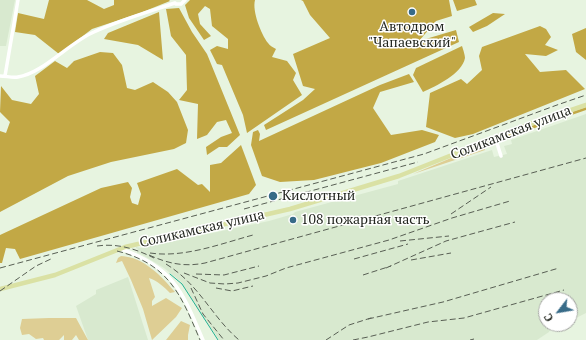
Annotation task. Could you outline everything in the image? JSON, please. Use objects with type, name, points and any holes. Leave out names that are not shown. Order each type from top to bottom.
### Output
[{"type":"main road","name":"Соликамская улица","points":[[0,289],[55,275],[120,248],[232,223],[315,202],[413,171],[495,137],[586,105]]},
{"type":"street","points":[[5,76],[18,0]]},
{"type":"street","points":[[0,76],[17,78],[27,75],[81,38],[174,1],[176,4],[181,4],[185,0]]},
{"type":"street","points":[[495,137],[501,156]]},
{"type":"street","points":[[120,248],[151,262],[168,276],[184,297],[202,340]]},
{"type":"shaded area","points":[[0,0],[15,0],[6,46],[0,46]]},
{"type":"shaded area","points":[[49,0],[87,0],[104,9],[114,5],[114,0],[170,1],[92,29],[59,54],[35,35],[15,32],[18,13],[44,19]]},
{"type":"shaded area","points":[[190,0],[255,0],[254,5],[260,28],[265,39],[276,49],[272,57],[287,61],[296,73],[293,80],[302,95],[247,133],[243,115],[222,65],[217,64],[210,50],[217,46],[228,49],[228,39],[212,26],[210,9],[205,6],[198,14],[200,24],[211,36],[204,40],[189,18],[185,5]]},
{"type":"shaded area","points":[[301,0],[449,0],[452,16],[436,21],[419,41],[456,30],[459,42],[266,130],[264,125],[303,100],[315,89],[303,86],[293,54],[330,38],[310,15],[303,1]]},
{"type":"shaded area","points":[[453,0],[475,0],[477,5],[457,11]]},
{"type":"shaded area","points":[[179,8],[192,32],[207,54],[240,135],[227,147],[219,147],[207,155],[206,147],[221,137],[232,133],[226,120],[217,122],[207,135],[197,139],[198,104],[179,100],[187,90],[186,55],[171,36],[166,9]]},
{"type":"shaded area","points":[[159,12],[163,60],[138,45],[104,39],[108,33]]},
{"type":"shaded area","points":[[493,13],[505,14],[487,26],[473,32],[469,27]]},
{"type":"shaded area","points":[[540,26],[546,29],[551,37],[545,45],[558,50],[546,56],[525,54],[540,72],[566,70],[585,89],[473,134],[455,138],[426,127],[430,93],[461,79],[467,84],[482,70],[479,56],[482,47]]},
{"type":"shaded area","points":[[586,28],[586,60],[576,52],[572,34]]},
{"type":"shaded area","points":[[462,46],[465,58],[459,69],[448,79],[423,92],[413,75],[416,68]]},
{"type":"shaded area","points":[[100,52],[113,53],[122,65],[127,88],[135,90],[153,82],[168,92],[177,102],[188,130],[186,143],[174,149],[111,162],[68,176],[0,212],[0,131],[6,133],[10,122],[0,112],[1,86],[12,100],[31,104],[39,94],[35,76],[55,61],[67,68],[74,61]]},
{"type":"shaded area","points":[[409,74],[414,82],[380,92],[373,108],[391,135],[422,130],[439,135],[435,142],[381,163],[314,180],[280,182],[262,176],[251,145],[253,132],[258,130],[260,134],[259,141],[380,85]]},
{"type":"shaded area","points":[[586,107],[586,110],[509,137],[508,134]]},
{"type":"shaded area","points":[[586,114],[586,313],[578,317],[578,292],[538,292],[538,332],[549,332],[537,340],[219,340],[180,281],[164,268],[137,253],[138,249],[136,247],[141,248],[269,221],[293,214],[295,212],[398,184],[398,181],[492,150],[494,157],[507,154],[504,146],[512,144],[511,140]]},
{"type":"shaded area","points":[[489,142],[484,145],[485,150],[413,174]]},
{"type":"shaded area","points":[[241,145],[256,185],[249,194],[20,259],[15,249],[6,248],[2,263],[0,263],[0,235],[101,188],[128,182],[132,188],[130,197],[132,203],[138,205],[141,194],[137,183],[177,169],[198,185],[202,184],[210,192],[210,165],[221,163]]},
{"type":"shaded area","points":[[121,256],[137,260],[151,268],[175,292],[170,293],[158,282],[149,278],[155,297],[152,301],[152,306],[166,298],[182,308],[176,317],[152,340],[143,309],[131,280],[122,261],[116,263],[118,258]]},
{"type":"shaded area","points":[[128,277],[148,340],[88,340],[76,306],[96,294],[96,290]]},
{"type":"shaded area","points":[[76,318],[88,340],[79,340],[76,335],[72,340],[64,340],[64,335],[59,340],[44,340],[43,338],[36,339],[29,334],[22,335],[20,328],[22,319]]},
{"type":"shaded area","points":[[181,321],[190,325],[188,340],[166,340]]},
{"type":"waterway","points":[[170,274],[182,284],[218,340]]},
{"type":"railway","points":[[0,268],[424,154],[586,95]]},
{"type":"railway","points":[[149,255],[163,261],[177,264],[191,265],[205,263],[586,158]]},
{"type":"railway","points":[[244,209],[418,162]]},
{"type":"railway","points":[[451,214],[491,187]]},
{"type":"railway","points":[[184,273],[210,283],[238,283],[266,276],[286,268],[389,240],[452,218],[510,201]]},
{"type":"railway","points":[[386,268],[446,241],[515,222]]},
{"type":"railway","points":[[150,253],[176,254],[189,252],[253,235]]},
{"type":"railway","points":[[400,241],[449,236]]},
{"type":"railway","points":[[354,259],[408,244]]},
{"type":"railway","points":[[97,246],[120,246],[154,258]]},
{"type":"railway","points":[[117,251],[135,257],[149,264],[161,273],[179,295],[200,340]]},
{"type":"railway","points":[[411,260],[451,253]]},
{"type":"railway","points":[[0,291],[36,266],[53,258]]},
{"type":"railway","points":[[166,264],[188,281],[229,331],[239,340]]},
{"type":"railway","points":[[196,274],[224,275],[259,266]]},
{"type":"railway","points":[[363,275],[391,266]]},
{"type":"railway","points":[[368,319],[443,302],[559,268]]},
{"type":"railway","points":[[216,288],[232,291],[253,286]]},
{"type":"railway","points":[[191,288],[203,314],[224,340]]},
{"type":"railway","points":[[353,340],[428,322],[464,318],[564,290]]},
{"type":"railway","points":[[326,340],[349,325],[374,317]]},
{"type":"railway","points":[[470,340],[474,339]]},
{"type":"place","name":"Автодром \"Чапаевский\"","points":[[412,12]]},
{"type":"place","name":"Кислотный","points":[[273,196]]},
{"type":"place","name":"108 пожарная часть","points":[[293,220]]}]
